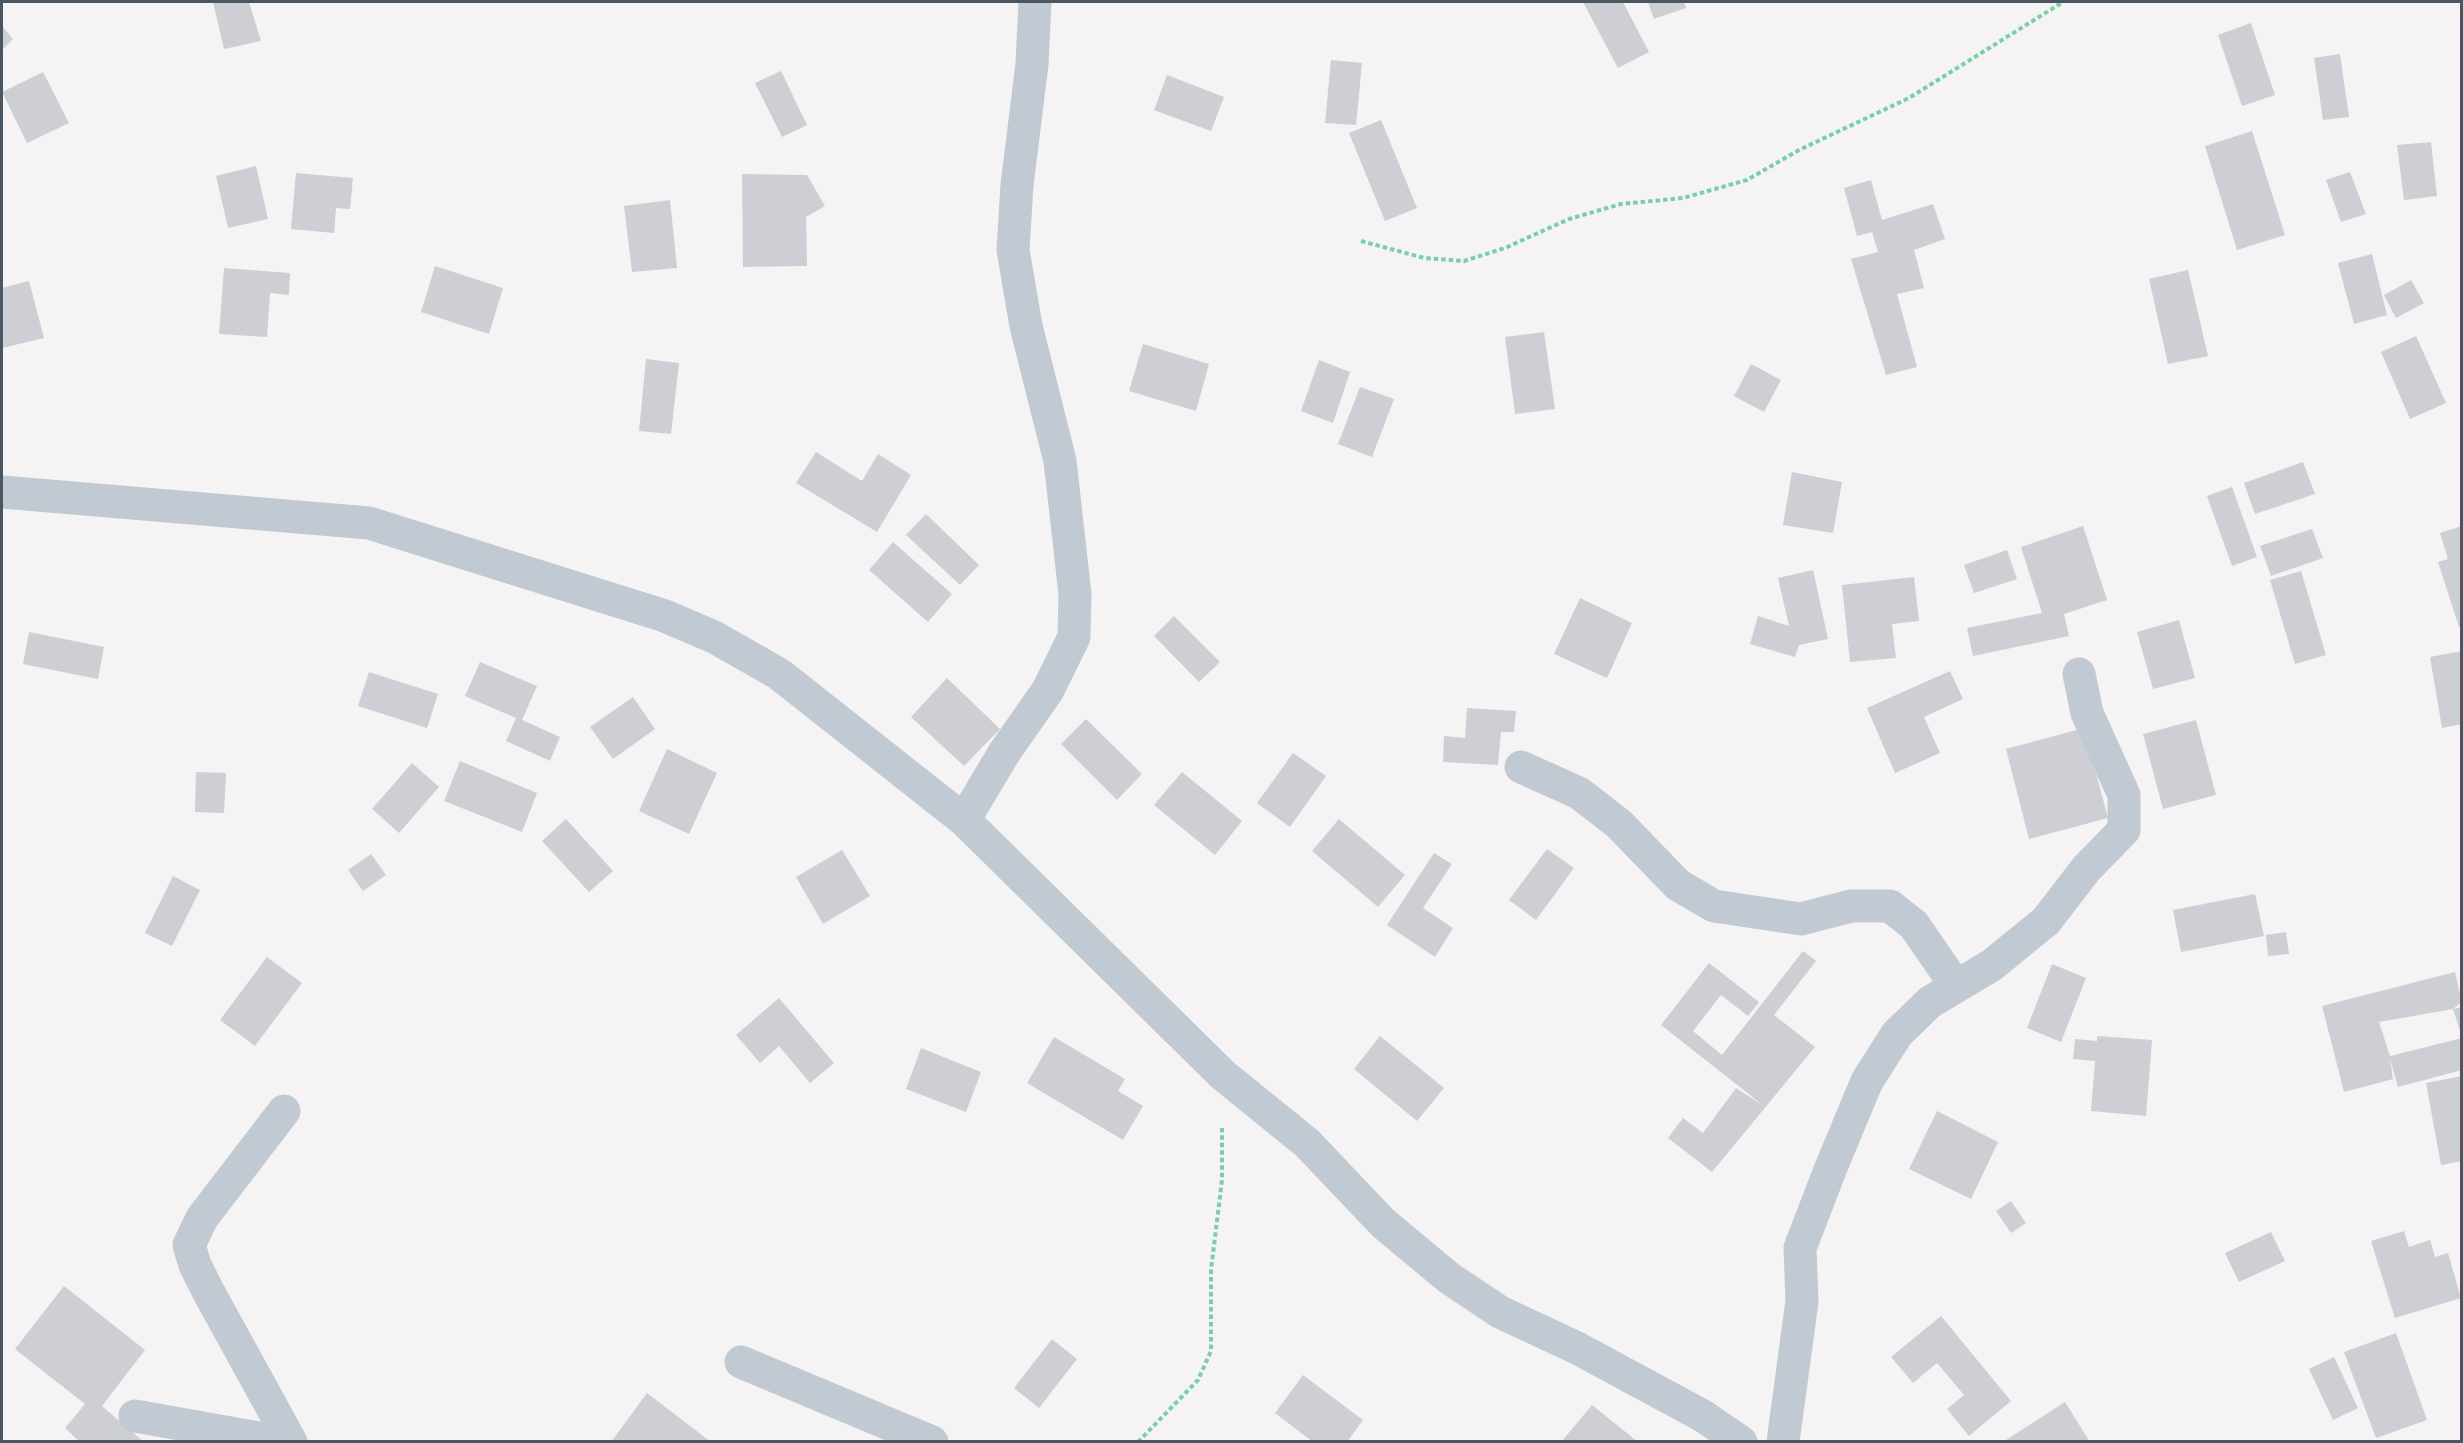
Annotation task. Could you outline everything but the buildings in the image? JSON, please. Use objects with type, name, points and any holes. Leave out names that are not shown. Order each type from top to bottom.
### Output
[{"type":"street","points":[[964,820],[1004,753],[1048,690],[1074,637],[1075,594],[1060,462],[1026,326],[1013,250],[1017,185],[1032,64],[1035,2]]},
{"type":"street","points":[[2,492],[369,523],[665,616],[714,637],[779,674],[964,820],[1223,1075],[1307,1143],[1383,1223],[1449,1278],[1500,1312],[1577,1348],[1703,1416],[1741,1442]]},
{"type":"street","points":[[1784,1442],[1802,1301],[1800,1248],[1867,1082],[1898,1034],[1930,1002],[1992,965],[2046,921],[2086,869],[2124,830],[2124,795],[2087,713],[2079,674]]},
{"type":"street","points":[[1521,767],[1579,793],[1619,824],[1678,885],[1714,906],[1801,919],[1851,906],[1890,906],[1914,924],[1956,986]]},
{"type":"street","points":[[284,1111],[202,1218],[189,1245],[204,1283],[291,1442]]},
{"type":"street","points":[[741,1362],[932,1442]]},
{"type":"street","points":[[135,1416],[281,1442]]},
{"type":"path","points":[[1362,241],[1424,258],[1464,261],[1505,248],[1569,219],[1621,204],[1683,198],[1747,180],[1799,150],[1909,98],[2063,2]]},
{"type":"path","points":[[1138,1442],[1198,1380],[1211,1351],[1211,1270],[1222,1180],[1223,1075]]}]
